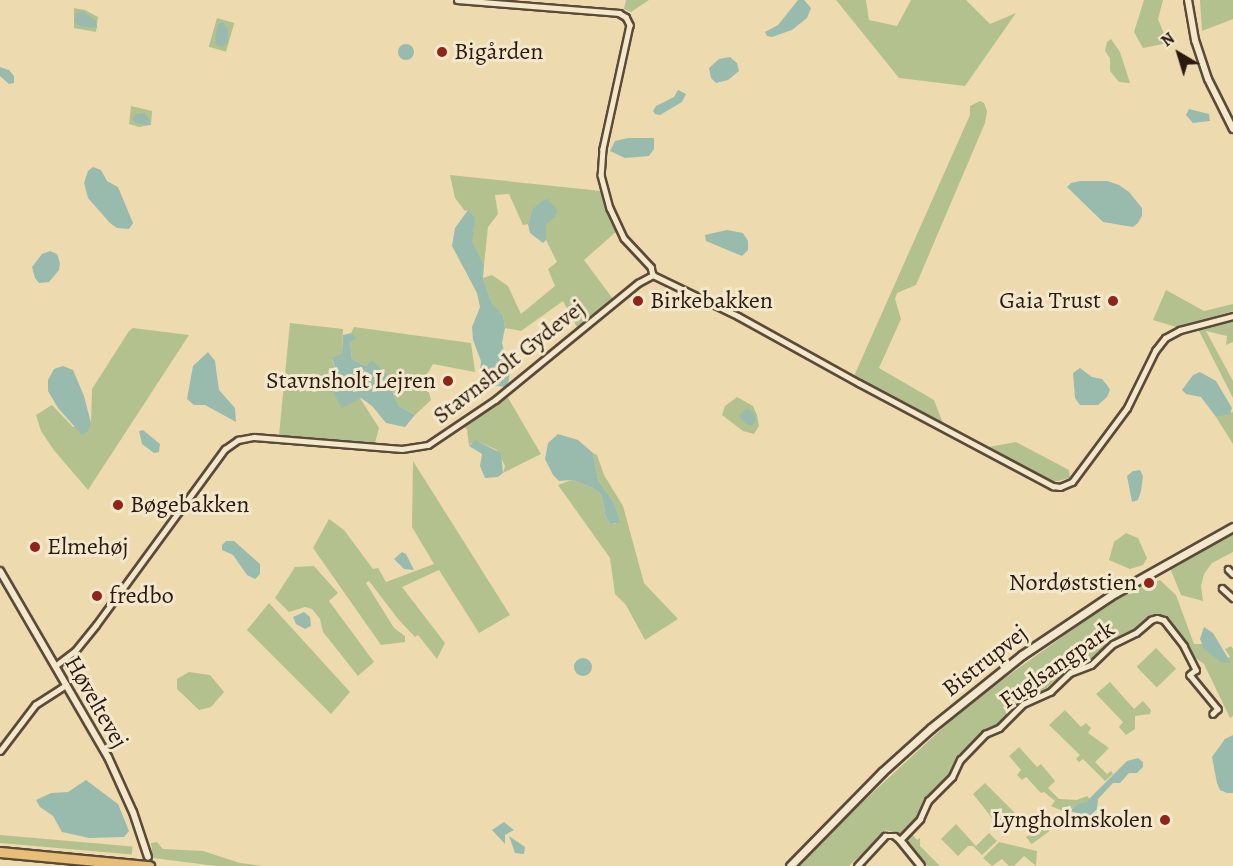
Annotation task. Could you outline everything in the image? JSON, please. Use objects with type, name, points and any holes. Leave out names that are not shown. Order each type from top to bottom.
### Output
[{"type":"highway","points":[[0,852],[136,864],[149,861]]},
{"type":"main road","name":"Bistrupvej","points":[[790,866],[882,772],[1022,655],[1110,596],[1233,527]]},
{"type":"street","points":[[457,0],[619,13],[626,17],[630,25],[603,149],[601,175],[610,208],[624,238],[651,267],[653,275],[738,316],[1053,486],[1060,487],[1072,482],[1126,408],[1155,351],[1165,338],[1180,330],[1233,316]]},
{"type":"street","points":[[1188,0],[1195,40],[1208,79],[1233,129]]},
{"type":"street","name":"Stavnsholt Gydevej","points":[[55,666],[75,651],[96,626],[225,449],[238,440],[254,437],[402,449],[428,446],[495,400],[629,290],[653,275]]},
{"type":"street","points":[[1228,569],[1233,574]]},
{"type":"street","name":"Høveltevej","points":[[0,571],[123,788],[149,861]]},
{"type":"street","points":[[1222,588],[1233,598]]},
{"type":"street","name":"Fuglsangpark","points":[[900,840],[920,819],[928,801],[952,777],[960,760],[985,734],[999,728],[1023,704],[1050,692],[1070,673],[1091,665],[1113,644],[1136,633],[1151,620],[1157,618],[1164,620],[1184,646],[1196,670],[1191,675],[1218,708],[1213,714]]},
{"type":"street","points":[[0,751],[35,705],[66,684]]},
{"type":"street","points":[[857,866],[885,836],[895,836],[900,840],[921,866]]},
{"type":"green space","points":[[626,0],[649,0],[631,12],[624,9]]},
{"type":"green space","points":[[836,0],[866,0],[869,20],[897,26],[911,0],[966,0],[990,24],[1016,13],[965,86],[899,78]]},
{"type":"green space","points":[[1144,0],[1163,0],[1158,19],[1168,43],[1143,48],[1134,32]]},
{"type":"green space","points":[[1200,0],[1233,0],[1233,19],[1202,31]]},
{"type":"green space","points":[[74,8],[85,10],[98,17],[96,32],[74,28]]},
{"type":"green space","points":[[217,18],[234,23],[226,52],[209,47]]},
{"type":"green space","points":[[1111,39],[1120,52],[1130,83],[1119,82],[1110,71],[1110,58],[1105,51],[1107,42]]},
{"type":"green space","points":[[980,101],[984,103],[987,111],[985,123],[916,285],[897,293],[895,299],[901,319],[879,368],[934,400],[944,426],[854,376],[970,115],[970,106]]},
{"type":"green space","points":[[131,106],[152,111],[151,125],[139,127],[129,124]]},
{"type":"green space","points":[[450,175],[601,191],[617,231],[584,260],[613,299],[577,327],[563,301],[521,331],[505,328],[503,315],[492,303],[483,278],[492,275],[508,286],[521,314],[555,286],[548,269],[557,262],[546,240],[545,231],[546,223],[555,217],[532,210],[528,224],[523,225],[509,194],[495,195],[498,214],[488,227],[484,265],[472,241],[468,210],[465,211],[455,198]]},
{"type":"green space","points":[[1166,290],[1204,311],[1233,304],[1233,311],[1176,327],[1153,320]]},
{"type":"green space","points":[[1233,318],[1233,342],[1226,345],[1227,336],[1206,331],[1233,381],[1233,398],[1197,327]]},
{"type":"green space","points":[[290,323],[343,329],[342,353],[332,359],[339,379],[334,382],[360,398],[379,428],[375,443],[279,435]]},
{"type":"green space","points":[[354,327],[471,343],[475,372],[433,364],[425,378],[431,400],[415,415],[399,406],[388,383],[372,361],[366,366],[352,359],[350,343],[356,338],[351,333]]},
{"type":"green space","points":[[133,328],[189,335],[88,490],[53,449],[41,431],[36,415],[52,405],[73,427],[91,423],[92,389]]},
{"type":"green space","points":[[507,396],[541,454],[503,473],[505,466],[497,450],[479,442],[471,443],[469,446],[467,429],[463,426]]},
{"type":"green space","points":[[737,397],[753,406],[759,426],[754,434],[743,431],[722,415],[725,406]]},
{"type":"green space","points":[[1233,412],[1233,444],[1216,417]]},
{"type":"green space","points":[[1016,442],[1069,470],[1070,478],[1054,482],[989,447]]},
{"type":"green space","points":[[593,453],[597,455],[604,475],[623,506],[644,583],[678,619],[645,640],[626,605],[615,594],[610,558],[558,485],[572,480],[593,488],[601,494],[606,518],[610,524],[616,524],[614,503],[598,480]]},
{"type":"green space","points":[[413,461],[510,615],[479,633],[439,570],[402,587],[445,643],[437,659],[418,635],[415,637],[398,619],[369,581],[366,583],[394,628],[405,636],[405,642],[381,645],[313,548],[329,519],[344,530],[373,569],[378,568],[386,582],[434,564],[412,527]]},
{"type":"green space","points":[[1126,533],[1138,538],[1147,558],[1143,565],[1130,569],[1109,560],[1114,542]]},
{"type":"green space","points":[[1233,533],[1233,552],[1212,563],[1204,574],[1201,586],[1203,601],[1181,595],[1170,568]]},
{"type":"green space","points":[[314,566],[338,593],[329,601],[374,662],[358,676],[323,632],[320,619],[312,609],[305,607],[289,612],[275,598],[295,567]]},
{"type":"green space","points":[[1160,580],[1176,595],[1194,644],[1202,644],[1221,661],[1230,657],[1225,649],[1231,646],[1233,649],[1233,716],[1230,718],[1204,664],[1193,656],[1170,619],[1163,615],[1150,615],[1133,631],[1110,641],[1088,662],[1067,669],[1046,689],[1020,701],[997,725],[983,731],[957,756],[949,774],[923,800],[917,818],[900,834],[886,830],[849,866],[800,866],[846,817],[970,703],[1111,602],[1140,586]]},
{"type":"green space","points":[[269,603],[350,692],[331,714],[247,630]]},
{"type":"green space","points":[[1156,648],[1176,669],[1157,688],[1137,667]]},
{"type":"green space","points":[[189,672],[210,675],[224,692],[211,707],[199,710],[177,689],[177,679]]},
{"type":"green space","points":[[1110,682],[1134,709],[1143,701],[1151,710],[1150,714],[1135,716],[1135,729],[1126,735],[1119,727],[1123,722],[1096,694]]},
{"type":"green space","points":[[1065,710],[1081,727],[1086,723],[1091,728],[1088,733],[1109,748],[1095,762],[1107,774],[1111,771],[1113,774],[1105,781],[1083,759],[1079,762],[1076,759],[1080,755],[1049,725]]},
{"type":"green space","points":[[1019,747],[1037,767],[1041,764],[1055,781],[1048,788],[1059,799],[1077,800],[1087,796],[1090,799],[1083,804],[1077,804],[1070,811],[1072,815],[1051,806],[1055,801],[1044,792],[1041,793],[1026,777],[1022,780],[1017,775],[1021,770],[1009,756]]},
{"type":"green space","points":[[985,783],[1015,813],[1005,823],[997,824],[973,794]]},
{"type":"green space","points":[[956,824],[976,846],[989,833],[997,841],[982,855],[973,846],[968,846],[958,856],[941,839]]},
{"type":"green space","points":[[1044,824],[1049,831],[1031,844],[1026,837]]},
{"type":"green space","points":[[912,830],[911,833],[917,840],[920,838],[920,846],[940,866],[927,866],[906,840]]},
{"type":"green space","points":[[0,835],[132,847],[132,855],[0,843]]},
{"type":"green space","points":[[157,842],[163,849],[203,851],[240,863],[263,866],[216,866],[153,858],[151,843]]},
{"type":"green space","points":[[999,842],[1037,851],[1036,866],[1024,856],[1014,866],[1009,866],[1002,859],[992,866],[983,858]]},
{"type":"shaded area","points":[[798,0],[804,0],[811,8],[807,18],[792,30],[772,37],[767,36],[765,32],[778,25]]},
{"type":"shaded area","points":[[83,11],[96,21],[97,28],[80,26],[74,22],[76,13]]},
{"type":"shaded area","points":[[223,22],[228,29],[228,43],[222,47],[216,45],[215,39],[217,25]]},
{"type":"shaded area","points":[[406,44],[412,46],[414,52],[412,58],[406,60],[400,58],[398,52],[400,46]]},
{"type":"shaded area","points":[[730,57],[737,63],[739,71],[728,80],[716,83],[711,78],[709,68],[719,59]]},
{"type":"shaded area","points":[[0,67],[9,70],[14,76],[14,83],[9,84],[0,76]]},
{"type":"shaded area","points":[[678,90],[686,94],[682,102],[660,115],[655,114],[653,111],[656,106],[674,97]]},
{"type":"shaded area","points":[[1189,109],[1209,114],[1210,121],[1193,123],[1186,115]]},
{"type":"shaded area","points":[[145,113],[151,122],[149,125],[136,123],[132,119],[136,114]]},
{"type":"shaded area","points":[[628,138],[654,138],[654,149],[649,156],[625,158],[610,151],[615,141]]},
{"type":"shaded area","points":[[93,167],[101,170],[107,181],[118,187],[133,223],[129,229],[117,228],[110,223],[88,198],[84,183],[88,171]]},
{"type":"shaded area","points":[[1107,181],[1129,192],[1142,208],[1142,216],[1138,223],[1133,227],[1103,222],[1067,187],[1071,183]]},
{"type":"shaded area","points":[[548,199],[557,210],[555,217],[546,224],[546,240],[543,243],[530,233],[528,224],[532,210]]},
{"type":"shaded area","points":[[468,210],[475,218],[472,241],[484,265],[483,278],[492,303],[503,315],[505,328],[502,343],[510,373],[508,384],[505,387],[491,385],[480,373],[481,361],[473,340],[472,327],[480,307],[477,293],[452,246],[455,228]]},
{"type":"shaded area","points":[[727,230],[743,233],[748,241],[748,250],[742,256],[706,241],[705,235]]},
{"type":"shaded area","points":[[50,251],[57,254],[60,263],[59,270],[49,282],[39,283],[32,267],[42,254]]},
{"type":"shaded area","points":[[351,333],[357,338],[350,343],[352,359],[366,366],[372,360],[387,375],[388,383],[399,406],[415,415],[405,427],[386,423],[372,406],[361,398],[342,408],[334,394],[334,382],[339,379],[332,358],[342,353],[343,335]]},
{"type":"shaded area","points":[[208,352],[215,361],[219,390],[235,408],[236,422],[205,405],[194,405],[187,399],[193,366]]},
{"type":"shaded area","points":[[63,366],[73,370],[84,396],[91,423],[88,431],[82,435],[58,408],[48,391],[48,380],[54,369]]},
{"type":"shaded area","points":[[1080,368],[1092,377],[1102,379],[1110,390],[1107,397],[1098,405],[1080,405],[1075,398],[1073,373]]},
{"type":"shaded area","points":[[1200,372],[1216,381],[1232,408],[1230,414],[1216,417],[1201,397],[1186,394],[1182,390],[1193,375]]},
{"type":"shaded area","points":[[747,408],[753,412],[756,420],[752,426],[746,424],[739,416]]},
{"type":"shaded area","points":[[143,430],[160,444],[159,452],[154,453],[142,444],[139,431]]},
{"type":"shaded area","points":[[558,434],[578,440],[593,453],[598,480],[614,503],[620,523],[610,524],[606,518],[601,494],[593,488],[572,480],[559,481],[553,475],[545,459],[548,443]]},
{"type":"shaded area","points":[[475,440],[501,453],[503,473],[498,477],[485,478],[480,466],[482,454],[469,446]]},
{"type":"shaded area","points":[[1140,470],[1143,476],[1141,491],[1138,500],[1132,502],[1127,476],[1133,471]]},
{"type":"shaded area","points":[[226,541],[234,541],[260,564],[260,574],[255,579],[247,575],[233,555],[222,550],[222,545]]},
{"type":"shaded area","points":[[402,552],[406,554],[414,570],[404,569],[394,559]]},
{"type":"shaded area","points":[[304,612],[310,617],[311,626],[305,629],[296,624],[293,617]]},
{"type":"shaded area","points":[[1204,627],[1213,633],[1231,663],[1221,662],[1204,649],[1200,639]]},
{"type":"shaded area","points":[[583,658],[589,661],[592,667],[589,673],[583,676],[577,673],[574,667],[577,661]]},
{"type":"shaded area","points":[[1233,735],[1233,793],[1227,793],[1220,790],[1217,783],[1212,757],[1225,739]]},
{"type":"shaded area","points":[[1138,758],[1143,762],[1143,767],[1137,773],[1129,773],[1120,783],[1113,783],[1098,799],[1097,809],[1088,818],[1070,811],[1077,804],[1086,802],[1127,761]]},
{"type":"shaded area","points":[[86,780],[118,804],[129,831],[124,837],[89,838],[62,832],[53,816],[40,807],[36,800],[51,793],[68,792]]},
{"type":"shaded area","points":[[504,822],[514,830],[505,835],[505,844],[492,830]]},
{"type":"shaded area","points":[[509,836],[525,847],[524,854],[515,853]]},
{"type":"place","name":"Bigården","points":[[442,52]]},
{"type":"place","name":"Birkebakken","points":[[638,301]]},
{"type":"place","name":"Gaia Trust","points":[[1113,301]]},
{"type":"place","name":"Stavnsholt Lejren","points":[[448,381]]},
{"type":"place","name":"Bøgebakken","points":[[118,505]]},
{"type":"place","name":"Elmehøj","points":[[35,547]]},
{"type":"place","name":"Nordøststien","points":[[1149,583]]},
{"type":"place","name":"fredbo","points":[[97,596]]},
{"type":"place","name":"Lyngholmskolen","points":[[1165,820]]}]
